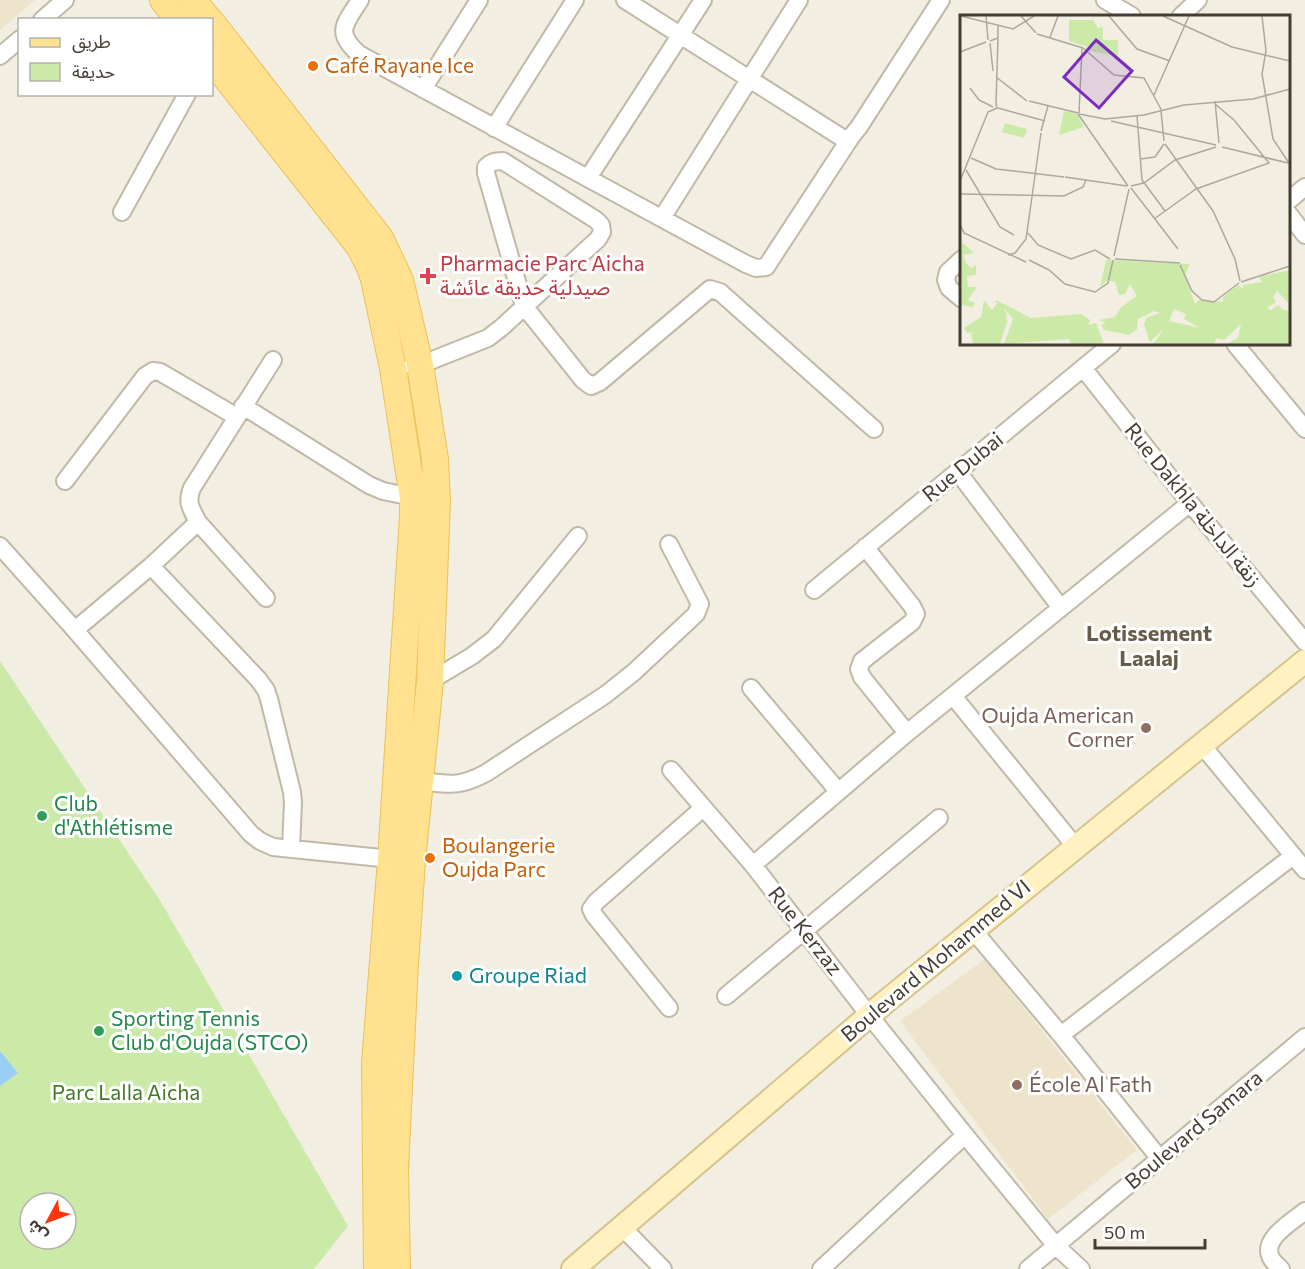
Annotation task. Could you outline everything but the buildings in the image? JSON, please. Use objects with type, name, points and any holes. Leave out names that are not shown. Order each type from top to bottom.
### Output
[{"type":"main road","points":[[193,0],[205,18]]},
{"type":"main road","points":[[213,31],[380,238],[400,279],[420,364],[435,459],[425,499],[402,860],[400,1064],[386,1168],[377,1269]]},
{"type":"main road","points":[[213,61],[358,246],[369,265],[425,499],[430,681],[419,781],[402,860],[375,1063],[397,1269]]},
{"type":"main road","points":[[375,1063],[400,1064]]},
{"type":"street","points":[[44,18],[65,0]]},
{"type":"street","points":[[360,0],[345,24],[344,36],[349,45],[359,54],[756,268],[766,267],[941,0]]},
{"type":"street","points":[[423,89],[479,0]]},
{"type":"street","points":[[494,128],[575,0]]},
{"type":"street","points":[[625,0],[844,139],[851,137]]},
{"type":"street","points":[[588,178],[703,0]]},
{"type":"street","points":[[662,218],[800,0]]},
{"type":"street","points":[[1105,0],[1129,15]]},
{"type":"street","points":[[1182,15],[1198,0]]},
{"type":"street","points":[[0,56],[18,41]]},
{"type":"street","points":[[122,212],[186,96]]},
{"type":"street","points":[[393,368],[420,364],[488,338],[501,328],[524,306],[598,239],[602,232],[601,225],[596,220],[503,161],[490,163],[486,167],[486,173],[524,306],[583,380],[591,386],[600,382],[710,289],[720,292],[874,429]]},
{"type":"street","points":[[1290,199],[1305,187]]},
{"type":"street","points":[[1290,216],[1305,236]]},
{"type":"street","points":[[960,261],[948,272],[945,280],[949,288],[960,297]]},
{"type":"street","name":"Rue Dubai","points":[[814,590],[1111,345]]},
{"type":"street","points":[[1236,345],[1305,429]]},
{"type":"street","points":[[266,598],[198,522],[190,507],[188,497],[273,360]]},
{"type":"street","name":"Rue Dakhla زنقة الداخلة","points":[[1083,368],[1190,503],[1305,642]]},
{"type":"street","points":[[65,481],[145,376],[153,370],[240,412],[369,485],[383,491],[425,499]]},
{"type":"street","points":[[958,472],[1061,608]]},
{"type":"street","points":[[753,865],[907,733],[1190,503]]},
{"type":"street","points":[[75,630],[151,566],[198,522]]},
{"type":"street","points":[[430,681],[472,656],[494,639],[578,536]]},
{"type":"street","points":[[419,781],[456,785],[472,781],[486,773],[620,683],[696,614],[700,604],[669,544]]},
{"type":"street","points":[[0,546],[251,834],[273,847],[402,860]]},
{"type":"street","points":[[865,547],[912,606],[916,615],[912,622],[862,661],[859,669],[862,677],[907,733]]},
{"type":"street","points":[[151,566],[266,690],[292,792],[291,849]]},
{"type":"street","name":"Boulevard Mohammed VI","points":[[573,1269],[869,1015],[1305,661]]},
{"type":"street","points":[[751,688],[838,791]]},
{"type":"street","points":[[953,696],[1075,846]]},
{"type":"street","points":[[1201,744],[1305,870]]},
{"type":"street","name":"Rue Kerzaz","points":[[671,770],[753,865],[965,1135],[1056,1245],[1081,1269]]},
{"type":"street","points":[[669,1008],[591,909],[596,902],[703,808]]},
{"type":"street","points":[[726,996],[939,818]]},
{"type":"street","points":[[1061,1035],[1293,856]]},
{"type":"street","points":[[974,930],[1160,1159]]},
{"type":"street","name":"Boulevard Samara","points":[[1028,1269],[1305,1037]]},
{"type":"street","points":[[821,1269],[965,1135]]},
{"type":"street","points":[[1281,1269],[1271,1257],[1269,1248],[1272,1238],[1305,1212]]},
{"type":"street","points":[[623,1228],[663,1269]]},
{"type":"shaded area","points":[[0,0],[35,0],[0,30]]},
{"type":"shaded area","name":"École Al Fath","points":[[985,959],[1137,1150],[1048,1219],[900,1021]]},
{"type":"green space","name":"Parc Lalla Aicha","points":[[0,661],[161,902],[348,1226],[314,1269],[0,1269]]},
{"type":"water","points":[[0,1051],[18,1073],[0,1086]]},
{"type":"place","name":"Café Rayane Ice","points":[[313,66]]},
{"type":"place","name":"Pharmacie Parc Aicha صيدلية حديقة عائشة","points":[[428,276]]},
{"type":"place","name":"Oujda American Corner","points":[[1146,728]]},
{"type":"place","name":"Club d'Athlétisme","points":[[42,816]]},
{"type":"place","name":"Boulangerie Oujda Parc","points":[[430,858]]},
{"type":"place","name":"Groupe Riad","points":[[457,976]]},
{"type":"place","name":"Sporting Tennis Club d'Oujda (STCO)","points":[[99,1031]]},
{"type":"place","name":"École Al Fath","points":[[1017,1085]]},
{"type":"district","name":"Lotissement Laalaj","points":[[1149,646]]}]
